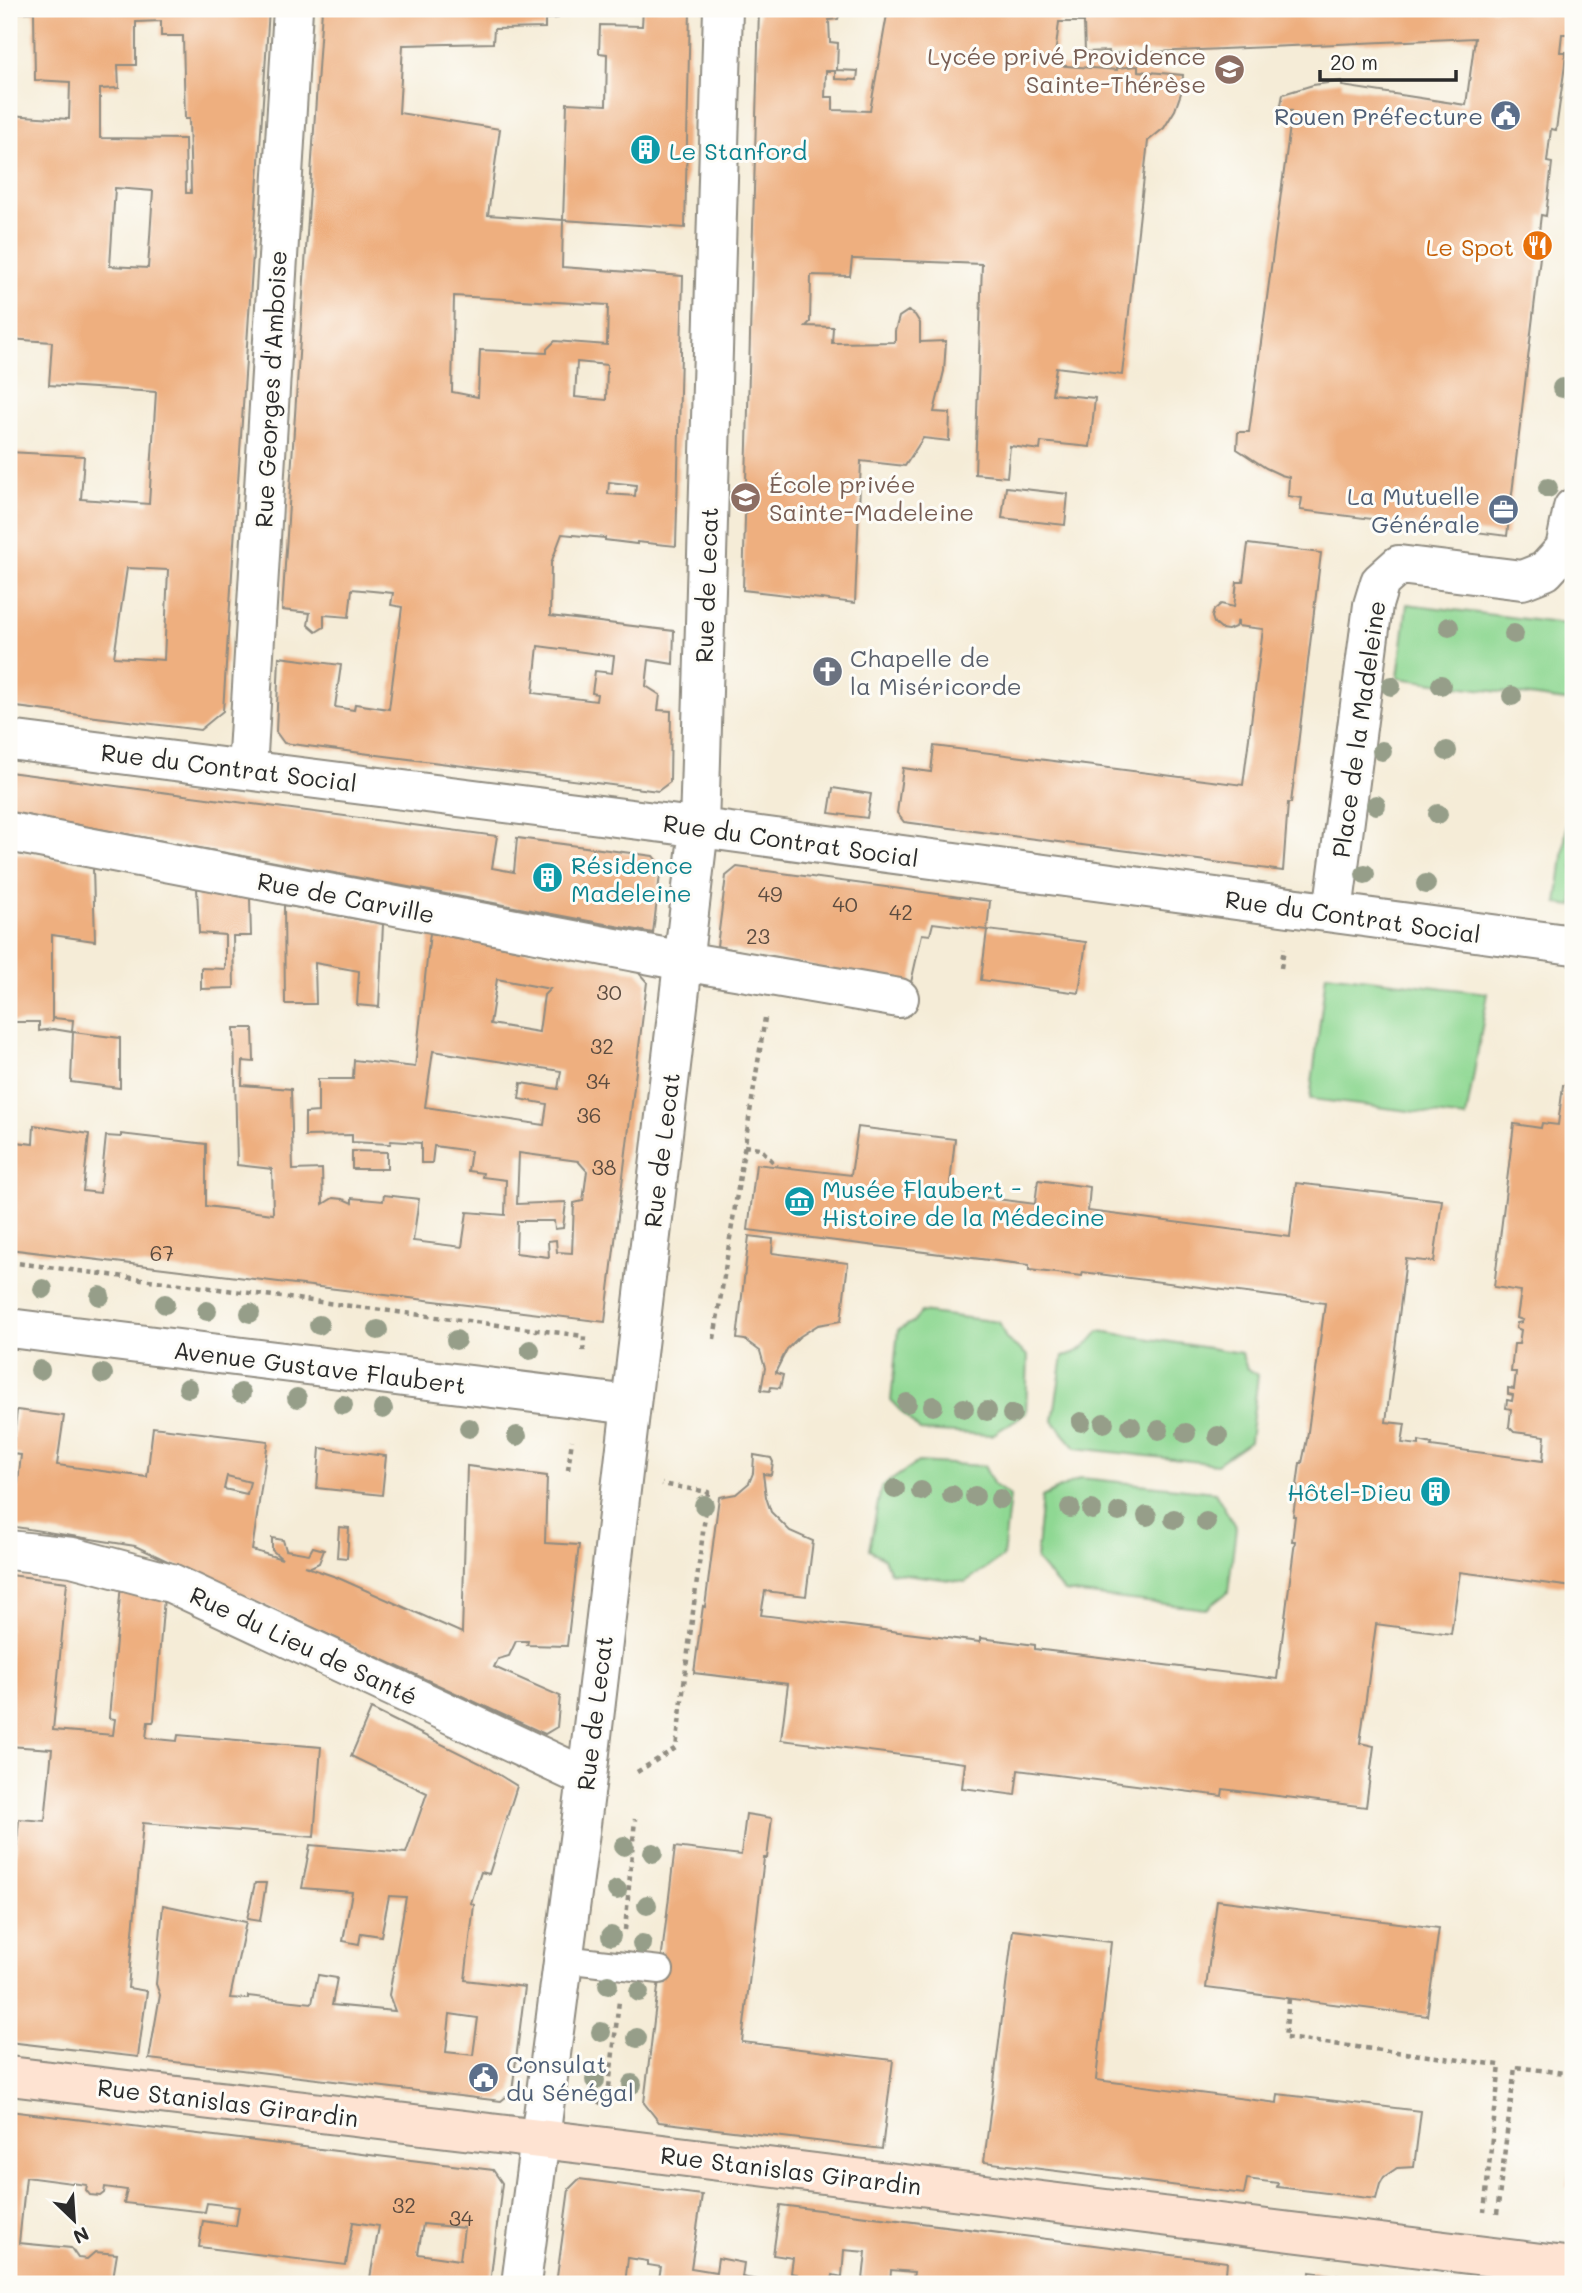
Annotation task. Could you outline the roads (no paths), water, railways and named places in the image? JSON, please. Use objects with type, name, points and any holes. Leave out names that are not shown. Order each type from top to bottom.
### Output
[{"type":"street","name":"Rue Georges d'Amboise","points":[[247,770],[293,9]]},
{"type":"street","name":"Rue de Lecat","points":[[521,2284],[587,1778],[699,828],[723,9]]},
{"type":"street","name":"Place de la Madeleine","points":[[1333,912],[1373,605],[1380,582],[1399,565],[1522,580],[1545,571],[1565,549],[1573,508]]},
{"type":"street","name":"Rue du Contrat Social","points":[[9,740],[699,828],[1573,945]]},
{"type":"street","name":"Rue de Carville","points":[[9,832],[683,961],[899,998]]},
{"type":"street","name":"Avenue Gustave Flaubert","points":[[9,1328],[631,1405]]},
{"type":"street","name":"Rue du Lieu de Santé","points":[[9,1550],[72,1558],[171,1583],[587,1778]]},
{"type":"street","name":"Rue Stanislas Girardin","points":[[9,2076],[1573,2267]]},
{"type":"lane","points":[[563,1959],[660,1969]]},
{"type":"place","name":"Lycée privé Providence Sainte-Thérèse","points":[[1229,69]]},
{"type":"place","name":"Rouen Préfecture","points":[[1506,115]]},
{"type":"place","name":"Le Stanford","points":[[646,150]]},
{"type":"place","name":"Le Spot","points":[[1537,246]]},
{"type":"place","name":"École privée Sainte-Madeleine","points":[[746,497]]},
{"type":"place","name":"La Mutuelle Générale","points":[[1503,509]]},
{"type":"place","name":"Chapelle de la Miséricorde","points":[[827,671]]},
{"type":"place","name":"Résidence Madeleine","points":[[548,878]]},
{"type":"place","name":"Musée Flaubert - Histoire de la Médecine","points":[[799,1202]]},
{"type":"place","name":"Hôtel-Dieu","points":[[1435,1491]]},
{"type":"place","name":"Consulat du Sénégal","points":[[483,2077]]}]
